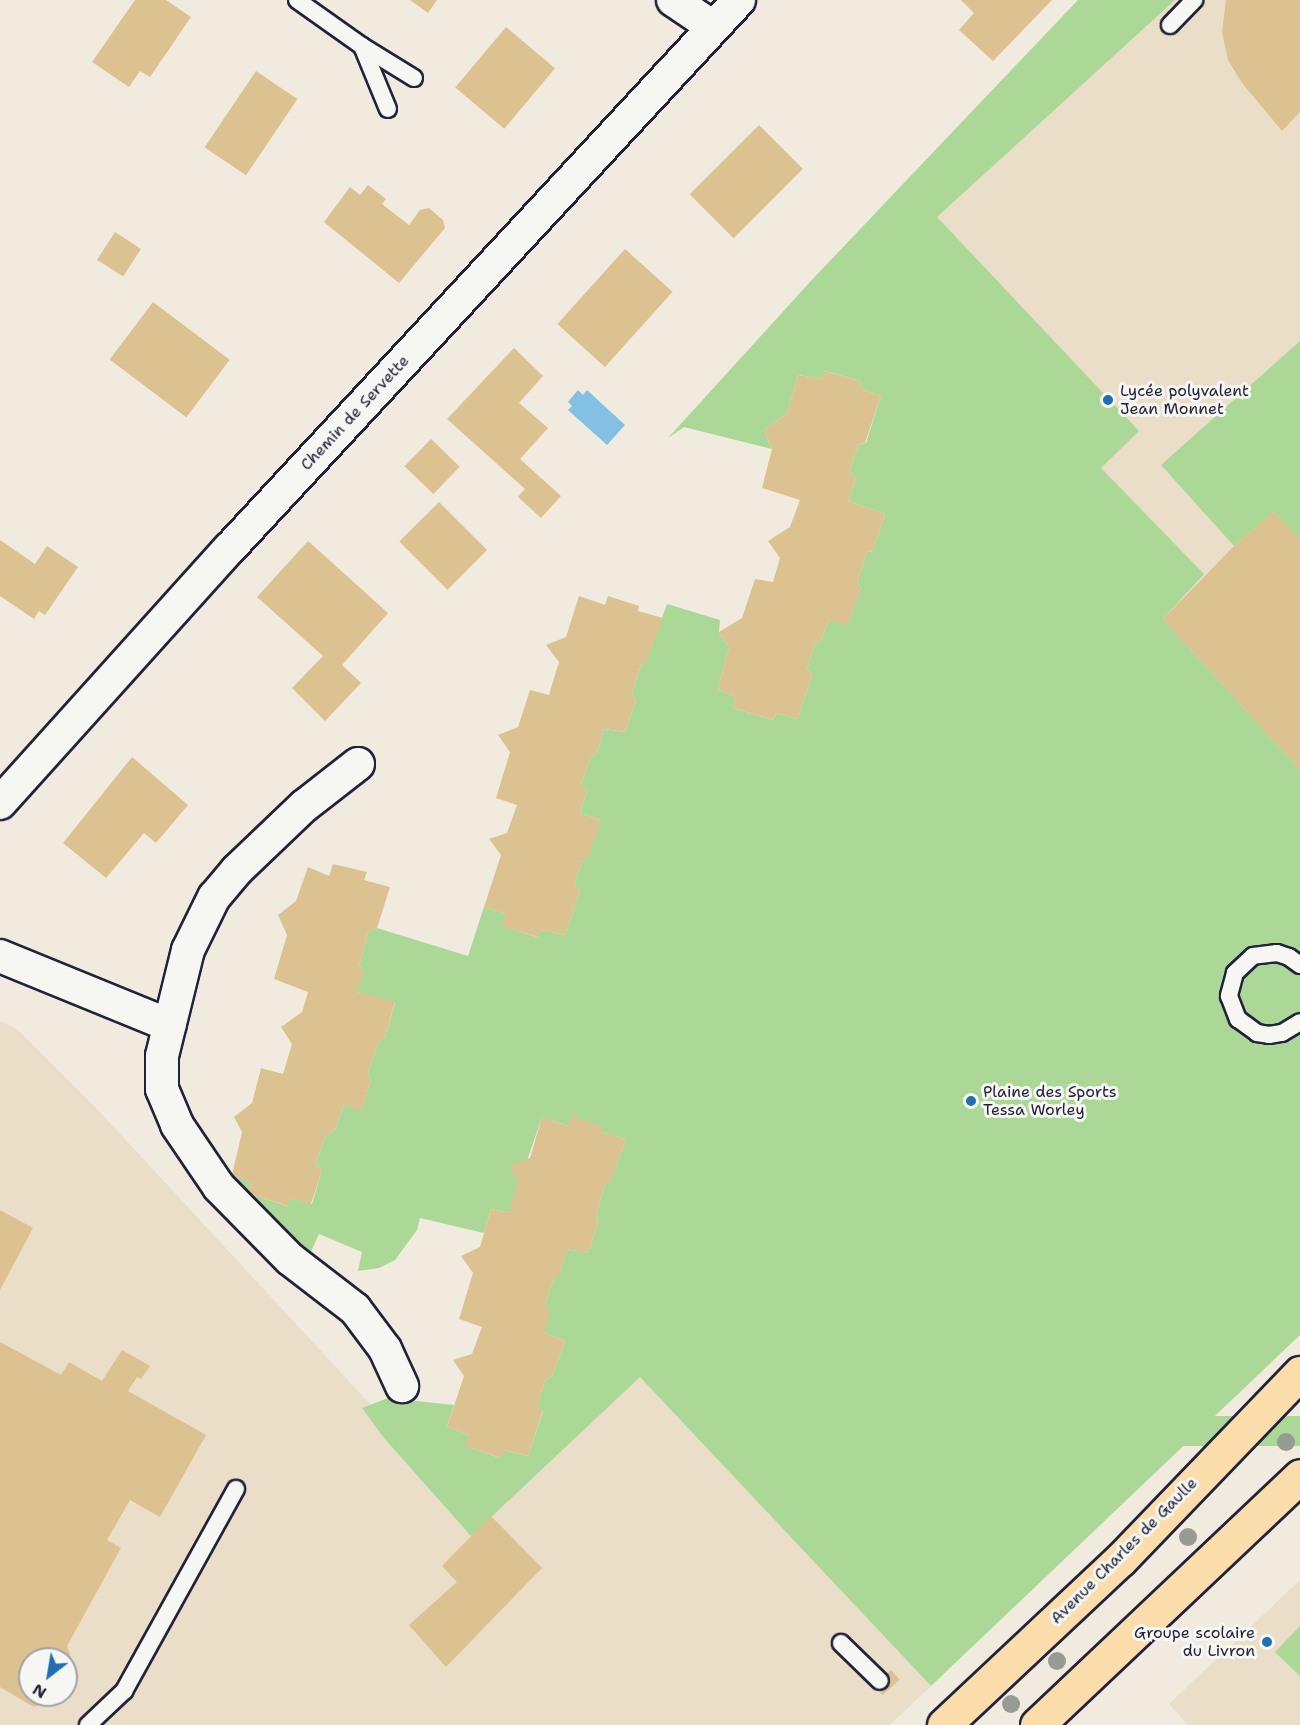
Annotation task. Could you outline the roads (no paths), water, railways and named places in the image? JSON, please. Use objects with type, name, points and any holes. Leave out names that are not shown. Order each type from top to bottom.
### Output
[{"type":"main road","name":"Avenue Charles de Gaulle","points":[[944,1725],[1120,1560],[1300,1373]]},
{"type":"main road","points":[[1037,1725],[1300,1476]]},
{"type":"street","points":[[674,0],[713,27]]},
{"type":"street","name":"Chemin de Servette","points":[[0,803],[230,548],[739,0]]},
{"type":"street","points":[[358,765],[304,806],[237,870],[214,897],[188,950],[162,1056],[162,1089],[177,1125],[219,1187],[290,1259],[355,1309],[385,1348],[402,1386]]},
{"type":"street","points":[[0,956],[169,1025]]},
{"type":"lane","points":[[297,0],[362,46],[414,78]]},
{"type":"lane","points":[[1170,25],[1194,0]]},
{"type":"lane","points":[[362,46],[388,109]]},
{"type":"lane","points":[[1300,965],[1289,957],[1277,953],[1253,956],[1235,973],[1229,996],[1238,1019],[1257,1033],[1269,1035],[1282,1033],[1300,1022]]},
{"type":"lane","points":[[88,1725],[124,1691],[236,1489]]},
{"type":"lane","points":[[841,1643],[880,1681]]},
{"type":"water","points":[[578,390],[583,395],[587,390],[625,425],[607,445],[568,410],[572,406],[568,402]]},
{"type":"place","name":"Lycée polyvalent Jean Monnet","points":[[1108,400]]},
{"type":"place","name":"Plaine des Sports Tessa Worley","points":[[971,1101]]},
{"type":"place","name":"Groupe scolaire du Livron","points":[[1267,1642]]}]
